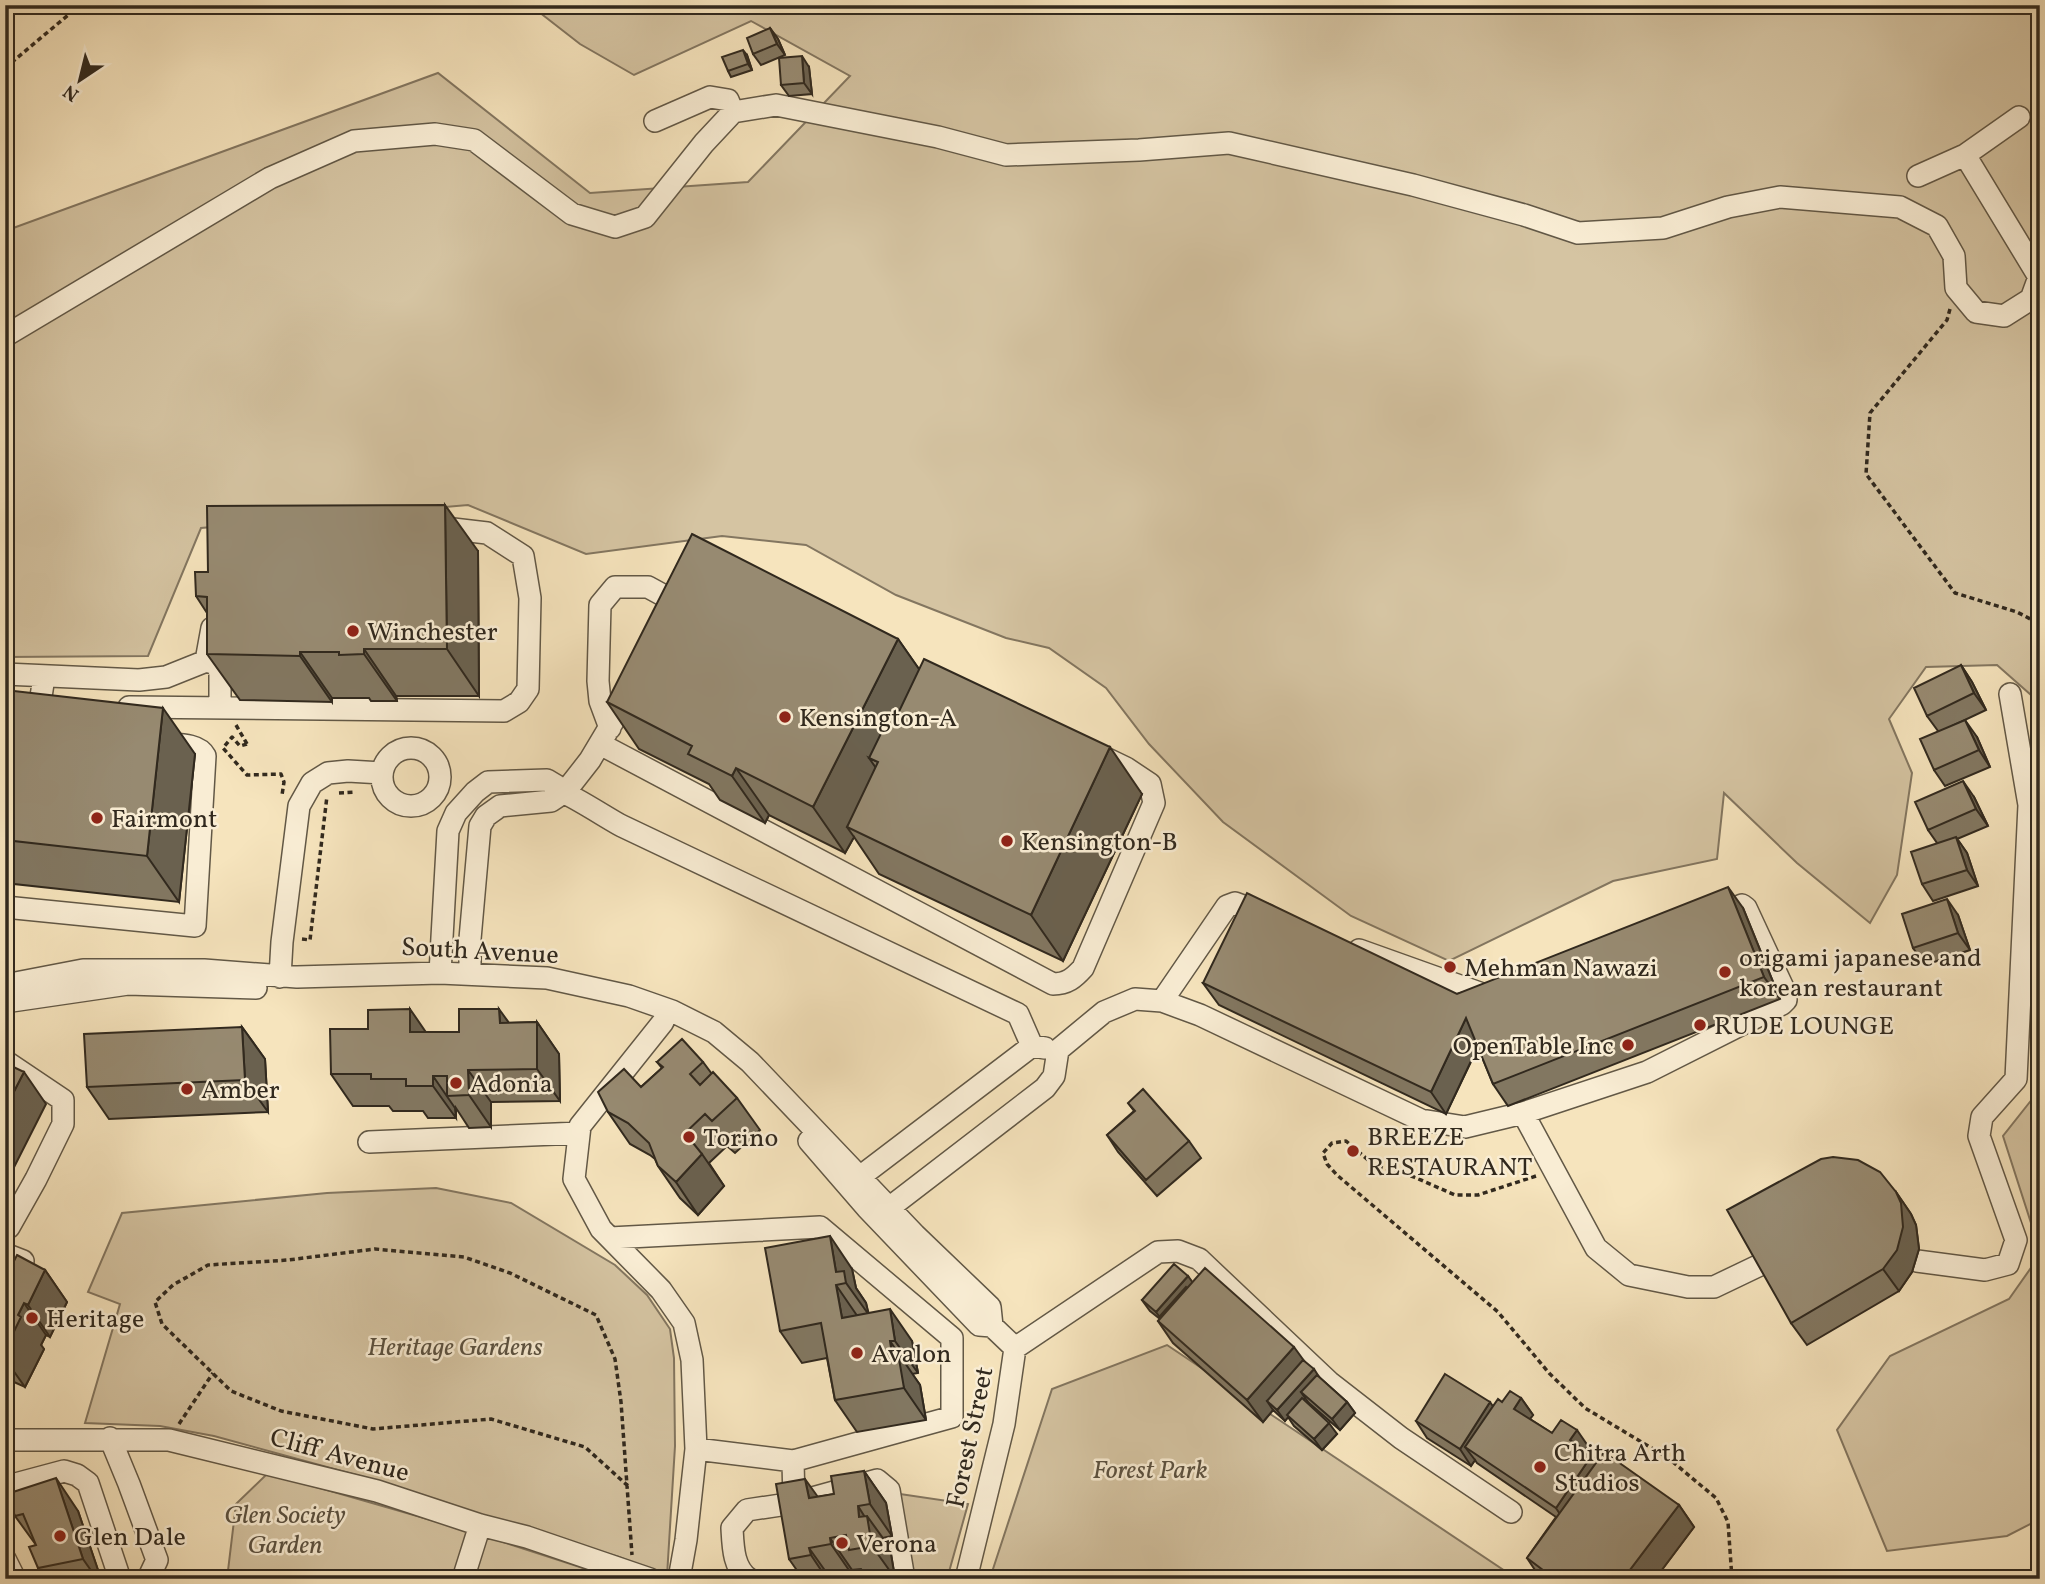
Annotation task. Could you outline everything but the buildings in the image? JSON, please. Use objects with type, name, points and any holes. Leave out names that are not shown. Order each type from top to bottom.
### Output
[{"type":"street","points":[[654,121],[710,97],[727,100],[733,112]]},
{"type":"street","points":[[5,336],[271,178],[354,141],[435,134],[474,140],[572,214],[615,227],[645,217],[704,143],[733,112],[776,105],[938,137],[1006,155],[1139,150],[1229,143],[1413,185],[1524,215],[1578,233],[1663,228],[1728,207],[1780,197],[1900,207],[1937,226],[1954,256],[1956,288],[1976,312],[2004,316],[2031,299],[2039,277],[1965,155]]},
{"type":"street","points":[[1918,176],[1965,155],[2020,117]]},
{"type":"street","points":[[103,707],[504,711],[519,702],[528,689],[530,598],[523,556],[487,533],[422,526]]},
{"type":"street","points":[[605,736],[598,681],[600,605],[615,587],[648,587],[687,598],[668,628]]},
{"type":"street","points":[[206,661],[215,611]]},
{"type":"street","points":[[5,674],[139,680],[166,677],[206,661],[216,664],[220,672],[220,707]]},
{"type":"street","points":[[470,974],[470,939],[480,826],[486,816],[500,806],[551,801],[557,797],[590,760],[642,672]]},
{"type":"street","points":[[44,677],[32,702],[35,731],[49,732]]},
{"type":"street","points":[[1917,1261],[1985,1270],[2008,1264],[2016,1240],[1979,1136],[1982,1117],[2016,1079],[2029,805],[2010,694]]},
{"type":"street","points":[[32,702],[64,707]]},
{"type":"street","points":[[605,736],[1053,984],[1073,979],[1083,968],[1154,803],[1150,784],[1126,768],[1076,744]]},
{"type":"street","points":[[5,907],[195,926],[205,755],[195,747],[142,742]]},
{"type":"street","points":[[280,977],[299,806],[312,783],[328,773],[382,773]]},
{"type":"street","points":[[440,973],[448,831],[456,813],[488,782],[547,780],[561,792],[622,826],[1018,1014],[1032,1046]]},
{"type":"street","points":[[1162,1001],[1227,906],[1235,903],[1286,922]]},
{"type":"street","points":[[889,1208],[1045,1088],[1054,1076],[1058,1050],[1104,1012],[1135,999],[1162,1001],[1200,1015],[1421,1120],[1465,1127],[1523,1113],[1647,1072],[1783,1004],[1786,1000],[1786,994],[1746,908],[1742,905],[1691,927]]},
{"type":"street","points":[[1337,942],[1485,995],[1514,987]]},
{"type":"street","name":"South Avenue","points":[[5,985],[83,970],[204,970],[280,977],[470,974],[547,978],[629,996],[671,1011],[714,1032],[750,1062],[889,1208],[990,1307],[992,1326],[1015,1348]]},
{"type":"street","points":[[5,1002],[128,984],[270,988],[399,983],[536,988],[641,1012],[713,1045],[780,1108],[867,1208],[979,1325],[992,1326]]},
{"type":"street","points":[[663,1022],[580,1126],[573,1179],[601,1229],[661,1290],[684,1323],[692,1360],[696,1449],[679,1579]]},
{"type":"street","points":[[861,1176],[1032,1046],[1058,1050]]},
{"type":"street","points":[[5,1061],[63,1100],[63,1124],[36,1179],[9,1227],[5,1228]]},
{"type":"street","points":[[1523,1113],[1596,1248],[1629,1275],[1688,1287],[1714,1287],[1762,1264]]},
{"type":"street","points":[[369,1142],[579,1133]]},
{"type":"street","points":[[610,1238],[820,1227],[951,1338],[952,1417],[793,1461],[696,1449]]},
{"type":"street","points":[[1015,1348],[1158,1252],[1178,1251],[1199,1259],[1329,1382],[1401,1438],[1511,1512]]},
{"type":"street","name":"Forest Street","points":[[966,1579],[1004,1424],[1015,1348]]},
{"type":"street","points":[[110,1438],[130,1484],[157,1560],[148,1579]]},
{"type":"street","name":"Cliff Avenue","points":[[5,1440],[169,1440],[377,1491],[641,1575]]},
{"type":"street","points":[[793,1461],[797,1528]]},
{"type":"street","points":[[5,1491],[8,1486],[64,1471],[77,1475],[88,1483],[120,1579]]},
{"type":"street","points":[[749,1579],[743,1575],[734,1556],[732,1528],[747,1510],[794,1503],[877,1480],[889,1490],[904,1579]]},
{"type":"street","points":[[463,1579],[481,1525]]},
{"type":"street","points":[[5,1559],[15,1579]]},
{"type":"path","points":[[5,68],[80,5]]},
{"type":"path","points":[[1956,288],[1947,320],[1870,413],[1866,474],[1955,593],[2017,612],[2040,624]]},
{"type":"path","points":[[247,744],[240,746],[232,737],[223,748],[247,775],[281,774],[284,782]]},
{"type":"path","points":[[1555,1171],[1478,1195],[1455,1195],[1414,1177],[1374,1165],[1346,1141],[1332,1143],[1323,1153],[1327,1164],[1336,1175],[1498,1312],[1549,1373],[1585,1408],[1668,1458],[1716,1498],[1728,1522],[1732,1579]]},
{"type":"path","points":[[628,1486],[584,1447],[491,1419],[373,1429],[281,1411],[231,1391],[162,1324],[155,1302],[173,1285],[208,1265],[288,1260],[375,1249],[464,1257],[510,1273],[596,1315],[615,1359],[628,1486],[641,1575]]},
{"type":"path","points":[[169,1440],[213,1373]]},
{"type":"green space","points":[[530,5],[2040,5],[2040,703],[1997,665],[1926,667],[1889,719],[1912,773],[1897,875],[1870,923],[1797,863],[1724,793],[1717,859],[1613,881],[1449,961],[1351,916],[1223,822],[1149,744],[1106,688],[1049,648],[1006,638],[896,595],[806,545],[722,536],[586,554],[468,505],[201,528],[148,656],[5,657],[5,231],[438,73],[590,193],[748,182],[850,76],[751,21],[634,75],[580,44]]},
{"type":"green space","points":[[2040,819],[2040,1251],[2003,1136],[2033,1098]]},
{"type":"green space","name":"Heritage Gardens","points":[[436,1188],[511,1203],[615,1265],[647,1295],[670,1329],[674,1358],[675,1446],[667,1576],[619,1557],[480,1516],[378,1481],[214,1436],[160,1426],[85,1423],[120,1304],[88,1292],[122,1213],[327,1193]]},
{"type":"green space","points":[[2040,1255],[2040,1519],[2007,1536],[1887,1551],[1837,1430],[1890,1356],[2009,1299]]},
{"type":"green space","name":"Forest Park","points":[[1167,1345],[1517,1579],[1009,1579],[993,1569],[1052,1389]]},
{"type":"green space","name":"Glen Society Garden","points":[[268,1473],[469,1531],[617,1579],[227,1579],[236,1504]]},
{"type":"green space","points":[[873,1490],[968,1504],[947,1579],[880,1579]]},
{"type":"place","name":"Winchester","points":[[353,631]]},
{"type":"place","name":"Kensington-A","points":[[785,717]]},
{"type":"place","name":"Fairmont","points":[[97,818]]},
{"type":"place","name":"Kensington-B","points":[[1007,841]]},
{"type":"place","name":"Mehman Nawazi","points":[[1450,967]]},
{"type":"place","name":"origami japanese and korean restaurant","points":[[1725,972]]},
{"type":"place","name":"RUDE LOUNGE","points":[[1700,1025]]},
{"type":"place","name":"OpenTable Inc","points":[[1628,1045]]},
{"type":"place","name":"Adonia","points":[[456,1083]]},
{"type":"place","name":"Amber","points":[[187,1089]]},
{"type":"place","name":"Torino","points":[[689,1137]]},
{"type":"place","name":"BREEZE RESTAURANT","points":[[1353,1151]]},
{"type":"place","name":"Heritage","points":[[32,1318]]},
{"type":"place","name":"Avalon","points":[[857,1353]]},
{"type":"place","name":"Chitra Arth Studios","points":[[1540,1467]]},
{"type":"place","name":"Glen Dale","points":[[60,1536]]},
{"type":"place","name":"Verona","points":[[842,1543]]}]
